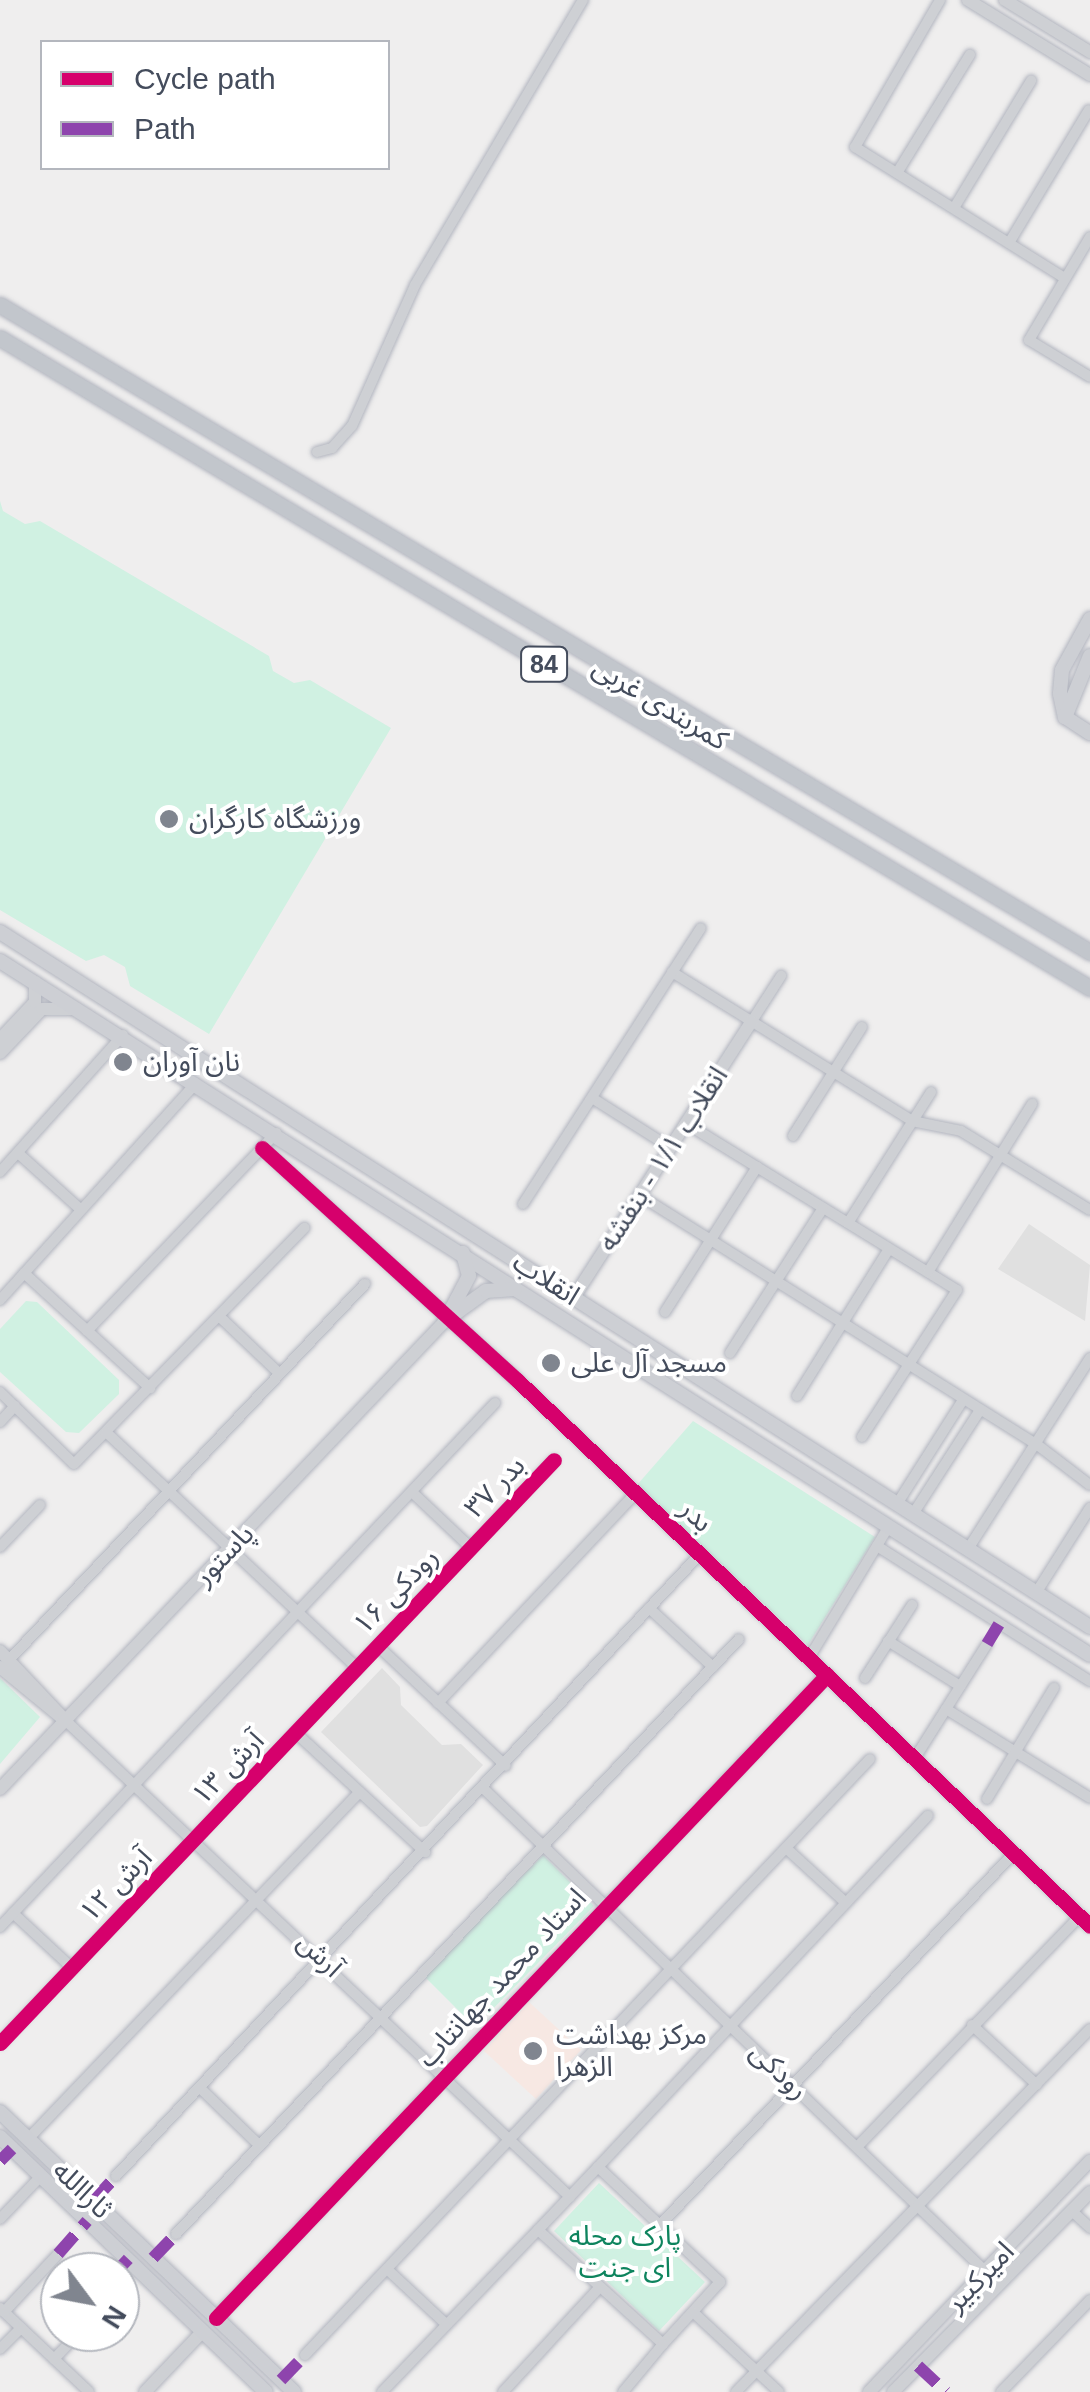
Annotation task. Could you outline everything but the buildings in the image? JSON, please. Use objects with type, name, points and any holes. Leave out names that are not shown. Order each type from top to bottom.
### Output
[{"type":"highway","name":"کمربندی غربی","points":[[0,306],[1090,952]]},
{"type":"highway","name":"کمربندی غربی","points":[[0,338],[1090,988]]},
{"type":"main road","points":[[1065,717],[1062,670],[1090,619]]},
{"type":"main road","points":[[1065,717],[1085,697],[1090,656]]},
{"type":"main road","points":[[1065,717],[1090,733]]},
{"type":"main road","name":"انقلاب","points":[[0,932],[1090,1628]]},
{"type":"main road","name":"انقلاب","points":[[0,961],[124,1035],[1090,1655]]},
{"type":"main road","points":[[446,1320],[468,1276],[464,1253]]},
{"type":"main road","points":[[446,1320],[486,1291],[522,1291]]},
{"type":"main road","points":[[990,1591],[1002,1572]]},
{"type":"main road","name":"ثاراالله","points":[[0,2112],[294,2392]]},
{"type":"main road","points":[[0,2138],[266,2392]]},
{"type":"main road","points":[[202,2332],[216,2318]]},
{"type":"street","points":[[317,452],[332,448],[352,426],[414,286],[583,0]]},
{"type":"street","points":[[940,0],[855,147],[1065,278]]},
{"type":"street","points":[[968,0],[1090,75]]},
{"type":"street","points":[[1005,0],[1090,52]]},
{"type":"street","points":[[897,173],[970,55]]},
{"type":"street","points":[[954,208],[1031,81]]},
{"type":"street","points":[[1009,243],[1089,110]]},
{"type":"street","points":[[1088,244],[1029,340],[1090,376]]},
{"type":"street","points":[[524,1204],[701,928]]},
{"type":"street","points":[[672,972],[912,1121],[961,1131],[1090,1210]]},
{"type":"street","points":[[752,1021],[781,976]]},
{"type":"street","points":[[0,1039],[35,1002],[35,982]]},
{"type":"street","points":[[0,1053],[42,1009],[84,1010]]},
{"type":"street","name":"انقلاب ۱/۱ - بنفشه","points":[[574,1297],[752,1021]]},
{"type":"street","points":[[793,1136],[862,1026]]},
{"type":"street","points":[[0,1172],[124,1035]]},
{"type":"street","points":[[0,1300],[196,1082]]},
{"type":"street","points":[[848,1223],[931,1092]]},
{"type":"street","points":[[592,1098],[671,1148]]},
{"type":"street","points":[[928,1272],[1032,1104]]},
{"type":"street","points":[[686,1124],[957,1290],[862,1437]]},
{"type":"street","points":[[87,1330],[276,1133]]},
{"type":"street","name":"بدر","points":[[262,1148],[636,1493],[1085,1921]]},
{"type":"street","points":[[18,1154],[80,1209]]},
{"type":"street","points":[[665,1312],[757,1167]]},
{"type":"street","points":[[639,1196],[906,1368],[1036,1443],[1090,1485]]},
{"type":"street","points":[[730,1353],[823,1208]]},
{"type":"street","points":[[0,1392],[74,1464],[304,1228]]},
{"type":"street","points":[[796,1396],[889,1248]]},
{"type":"street","points":[[24,1273],[150,1388]]},
{"type":"street","points":[[3,1659],[90,1575],[366,1284]]},
{"type":"street","points":[[220,1316],[279,1373]]},
{"type":"street","name":"پاستور","points":[[0,1789],[446,1320]]},
{"type":"street","points":[[968,1549],[1090,1358]]},
{"type":"street","points":[[897,1504],[963,1400]]},
{"type":"street","points":[[0,1927],[495,1404]]},
{"type":"street","points":[[0,1422],[15,1406]]},
{"type":"street","points":[[914,1514],[980,1410]]},
{"type":"street","points":[[106,1432],[357,1668]]},
{"type":"street","name":"بدر ۳۷","points":[[471,1548],[554,1460]]},
{"type":"street","points":[[412,1492],[471,1548]]},
{"type":"street","points":[[438,1703],[636,1493]]},
{"type":"street","points":[[0,1547],[40,1505]]},
{"type":"street","points":[[1036,1592],[1090,1508]]},
{"type":"street","points":[[809,1658],[889,1526]]},
{"type":"street","points":[[877,1546],[1090,1681]]},
{"type":"street","name":"رودکی ۱۶","points":[[296,1732],[471,1548]]},
{"type":"street","points":[[116,2176],[484,1790],[700,1554]]},
{"type":"street","points":[[865,1678],[912,1605]]},
{"type":"street","points":[[649,1608],[713,1667]]},
{"type":"street","points":[[176,2234],[740,1639]]},
{"type":"street","points":[[888,1641],[960,1686]]},
{"type":"street","points":[[915,1758],[987,1644]]},
{"type":"street","points":[[378,1646],[506,1766]]},
{"type":"street","name":"آرش","points":[[3,1659],[324,1958],[570,2196]]},
{"type":"street","name":"استاد محمد جهانتاب","points":[[216,2318],[604,1905],[827,1675]]},
{"type":"street","points":[[987,1798],[1054,1688]]},
{"type":"street","points":[[946,1709],[1086,1795],[1090,1781]]},
{"type":"street","points":[[296,1732],[425,1852]]},
{"type":"street","name":"آرش ۱۳","points":[[196,1837],[296,1732]]},
{"type":"street","points":[[305,2355],[870,1759]]},
{"type":"street","name":"رودکی","points":[[484,1790],[986,2272]]},
{"type":"street","points":[[28,2139],[360,1792]]},
{"type":"street","points":[[382,2392],[928,1816]]},
{"type":"street","name":"آرش ۱۲","points":[[0,2043],[196,1837]]},
{"type":"street","points":[[786,1848],[846,1903]]},
{"type":"street","points":[[660,2226],[1014,1853]]},
{"type":"street","points":[[13,1913],[72,1968]]},
{"type":"street","points":[[858,2147],[972,2025],[1085,1921]]},
{"type":"street","points":[[972,2025],[1036,2085]]},
{"type":"street","points":[[736,2392],[915,2203],[1090,2028]]},
{"type":"street","points":[[200,2088],[260,2146]]},
{"type":"street","name":"امیرکبیر","points":[[870,2392],[1090,2161]]},
{"type":"street","points":[[598,2167],[720,2282],[623,2392]]},
{"type":"street","points":[[0,2219],[41,2176]]},
{"type":"street","name":"امیرکبیر","points":[[893,2392],[1090,2192]]},
{"type":"street","points":[[1072,2210],[1090,2228]]},
{"type":"street","points":[[538,2230],[663,2344]]},
{"type":"street","points":[[386,2269],[445,2323]]},
{"type":"street","points":[[40,2272],[2,2310],[84,2391]]},
{"type":"street","points":[[503,2392],[600,2287]]},
{"type":"street","points":[[1001,2392],[1090,2300]]},
{"type":"street","points":[[693,2312],[779,2392]]},
{"type":"street","points":[[938,2320],[950,2333]]},
{"type":"street","points":[[0,2349],[21,2328]]},
{"type":"street","points":[[145,2392],[202,2332]]},
{"type":"street","points":[[54,2359],[61,2352]]},
{"type":"shaded area","points":[[1029,1224],[1090,1265],[1085,1321],[998,1269]]},
{"type":"shaded area","points":[[382,1668],[400,1687],[401,1705],[442,1745],[461,1744],[483,1765],[427,1826],[420,1827],[321,1732]]},
{"type":"shaded area","name":"مرکز بهداشت الزهرا","points":[[529,2002],[581,2050],[536,2099],[484,2051]]},
{"type":"green space","name":"ورزشگاه کارگران","points":[[0,501],[3,511],[25,524],[40,521],[269,656],[273,671],[294,683],[310,680],[391,728],[209,1034],[130,986],[125,967],[104,955],[86,961],[0,910]]},
{"type":"green space","points":[[26,1301],[37,1302],[119,1380],[119,1394],[79,1433],[66,1432],[0,1372],[0,1329]]},
{"type":"green space","points":[[693,1421],[875,1537],[808,1645],[637,1485]]},
{"type":"green space","points":[[0,1678],[40,1717],[0,1764]]},
{"type":"green space","points":[[543,1855],[594,1906],[475,2027],[424,1976]]},
{"type":"green space","name":"پارک محله ای جنت","points":[[599,2183],[705,2282],[659,2331],[554,2231]]},
{"type":"marked path","points":[[987,1644],[999,1624]]},
{"type":"marked path","points":[[0,2161],[12,2149]]},
{"type":"marked path","points":[[93,2201],[116,2176]]},
{"type":"marked path","points":[[60,2252],[87,2221]]},
{"type":"marked path","points":[[153,2258],[176,2234]]},
{"type":"marked path","points":[[281,2380],[305,2355]]},
{"type":"marked path","points":[[918,2366],[946,2392]]},
{"type":"cycle path","points":[[262,1148],[517,1380],[1090,1926]]},
{"type":"cycle path","points":[[0,2043],[554,1460]]},
{"type":"cycle path","points":[[216,2318],[827,1675]]},
{"type":"place","name":"ورزشگاه کارگران","points":[[169,819]]},
{"type":"place","name":"نان آوران","points":[[123,1062]]},
{"type":"place","name":"مسجد آل علی","points":[[551,1363]]},
{"type":"place","name":"مرکز بهداشت الزهرا","points":[[533,2051]]}]
